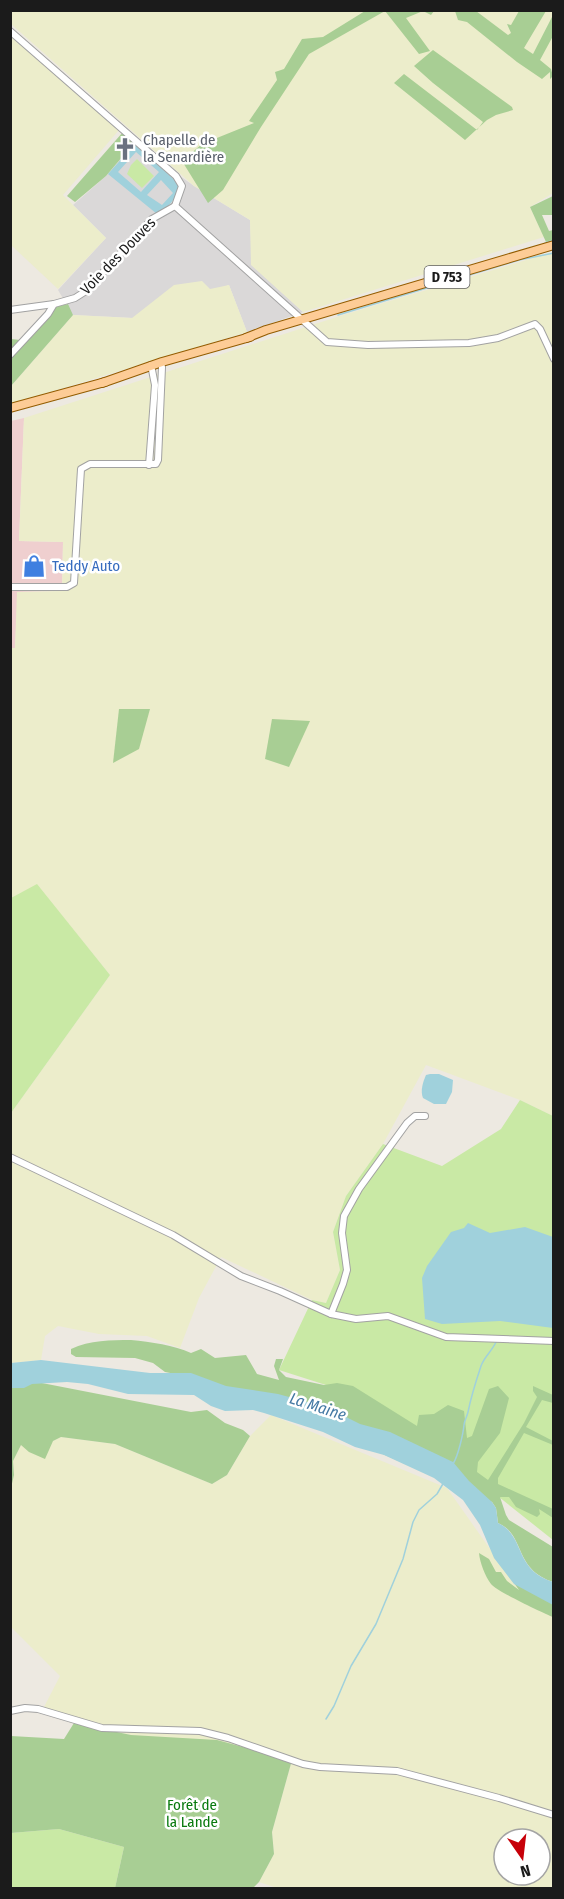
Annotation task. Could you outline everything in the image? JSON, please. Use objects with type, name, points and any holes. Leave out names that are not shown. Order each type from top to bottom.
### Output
[{"type":"main road","name":"D 753","points":[[10,408],[102,383],[552,246]]},
{"type":"main road","name":"D 753","points":[[152,368],[162,367],[233,342]]},
{"type":"main road","name":"D 753","points":[[10,413],[57,396]]},
{"type":"street","points":[[10,31],[179,179],[182,190],[175,206],[327,342],[368,345],[469,343],[498,338],[535,324],[540,329],[554,359]]},
{"type":"street","name":"Voie des Douves","points":[[10,310],[54,304],[75,298],[86,291],[152,219],[175,206]]},
{"type":"street","points":[[10,355],[48,314],[54,304]]},
{"type":"street","points":[[10,586],[67,587],[74,583],[80,471],[90,464],[156,464],[162,367]]},
{"type":"street","points":[[149,465],[155,385],[152,368]]},
{"type":"street","points":[[331,1314],[347,1270],[342,1233],[344,1216],[359,1189],[407,1123],[415,1116],[425,1116]]},
{"type":"street","points":[[10,1157],[173,1236],[241,1276],[331,1314],[356,1319],[388,1316],[446,1337],[554,1341]]},
{"type":"street","points":[[10,1711],[25,1708],[38,1709],[102,1728],[200,1731],[228,1738],[303,1764],[397,1771],[554,1815]]},
{"type":"shaded area","points":[[134,143],[194,186],[250,220],[252,265],[303,312],[247,332],[229,285],[134,318],[73,315],[58,290],[106,238],[73,205],[106,176]]},
{"type":"shaded area","points":[[24,418],[19,541],[63,542],[62,591],[18,592],[15,648],[11,650],[11,421]]},
{"type":"green space","points":[[11,10],[553,11],[553,193],[530,207],[544,237],[303,312],[251,265],[250,220],[194,186],[11,24]]},
{"type":"green space","points":[[365,11],[385,11],[309,54],[223,190],[208,203],[182,161],[202,144],[254,123],[249,121],[277,80],[275,72],[284,69],[302,39],[323,37]]},
{"type":"green space","points":[[385,11],[423,11],[406,18],[430,51],[419,54]]},
{"type":"green space","points":[[455,11],[476,11],[508,35],[511,33],[507,24],[511,25],[519,11],[546,11],[524,48],[533,54],[553,15],[553,36],[540,60],[551,69],[553,76],[550,79],[550,72],[542,79],[467,22],[458,20]]},
{"type":"green space","points":[[11,37],[119,130],[63,195],[106,238],[58,289],[11,245]]},
{"type":"green space","points":[[433,50],[513,110],[496,115],[479,127],[483,122],[414,66]]},
{"type":"green space","points":[[404,74],[476,130],[465,140],[394,83]]},
{"type":"green space","points":[[123,132],[134,143],[106,176],[75,202],[67,196]]},
{"type":"green space","points":[[137,159],[154,176],[142,188],[127,174]]},
{"type":"green space","points":[[553,196],[553,215],[542,215],[549,231],[553,230],[553,240],[546,242],[530,207]]},
{"type":"green space","points":[[553,252],[553,1116],[520,1100],[426,1065],[383,1144],[346,1196],[333,1232],[340,1270],[326,1303],[312,1300],[221,1257],[199,1298],[180,1348],[147,1336],[99,1334],[58,1326],[45,1336],[41,1360],[11,1363],[11,1113],[110,975],[37,885],[11,898],[10,648],[15,648],[17,592],[62,591],[63,542],[19,541],[24,418],[340,316]]},
{"type":"green space","points":[[202,281],[210,289],[229,285],[247,332],[11,404],[11,386],[73,315],[132,318],[174,285]]},
{"type":"green space","points":[[68,304],[73,315],[11,386],[11,339],[20,340],[55,307]]},
{"type":"green space","points":[[119,709],[150,709],[139,749],[113,763]]},
{"type":"green space","points":[[272,719],[310,721],[289,767],[265,759]]},
{"type":"green space","points":[[37,884],[110,975],[11,1113],[11,898]]},
{"type":"green space","points":[[520,1100],[553,1116],[553,1540],[411,1427],[326,1385],[279,1370],[312,1300],[326,1303],[340,1270],[333,1232],[346,1196],[383,1144],[442,1166],[501,1129]]},
{"type":"green space","points":[[131,1340],[170,1346],[191,1353],[201,1349],[215,1358],[246,1355],[257,1374],[279,1380],[274,1366],[276,1359],[283,1359],[279,1370],[286,1377],[324,1385],[337,1383],[353,1386],[417,1426],[419,1415],[434,1414],[448,1405],[464,1411],[467,1438],[472,1436],[489,1389],[498,1386],[509,1398],[500,1433],[478,1462],[477,1472],[488,1480],[524,1423],[537,1397],[533,1386],[553,1395],[553,1403],[542,1400],[526,1427],[553,1441],[553,1445],[524,1433],[498,1478],[498,1484],[553,1509],[553,1518],[539,1509],[540,1514],[537,1517],[516,1507],[509,1497],[500,1497],[509,1520],[553,1547],[553,1582],[531,1569],[513,1535],[498,1523],[496,1508],[492,1502],[239,1391],[202,1379],[165,1372],[153,1363],[135,1358],[76,1357],[71,1354],[71,1349],[93,1342]]},
{"type":"green space","points":[[11,1377],[191,1412],[207,1410],[225,1423],[243,1430],[250,1436],[227,1475],[212,1484],[115,1444],[61,1437],[53,1441],[45,1459],[29,1452],[21,1445],[13,1461],[14,1475],[11,1488]]},
{"type":"green space","points":[[271,1415],[447,1488],[531,1607],[553,1616],[553,1888],[277,1888],[259,1882],[274,1854],[272,1832],[292,1760],[131,1735],[74,1723],[44,1707],[60,1676],[11,1627],[10,1488],[14,1475],[13,1461],[21,1445],[53,1441],[61,1437],[115,1444],[212,1484],[227,1475],[250,1436]]},
{"type":"green space","points":[[479,1553],[489,1559],[496,1572],[501,1572],[507,1581],[519,1590],[502,1566],[553,1601],[553,1617],[520,1602],[491,1584],[480,1561]]},
{"type":"green space","name":"Forêt de la Lande","points":[[74,1723],[131,1735],[217,1740],[292,1760],[272,1832],[274,1854],[259,1882],[253,1888],[115,1888],[124,1847],[59,1829],[11,1833],[11,1736],[64,1739]]},
{"type":"green space","points":[[59,1829],[124,1847],[115,1888],[11,1888],[11,1833]]},
{"type":"water","points":[[135,144],[180,185],[172,202],[157,214],[108,174]],"holes":[[[136,152],[159,172],[141,192],[118,172]],[[161,180],[173,193],[162,205],[147,195]]]},
{"type":"water","points":[[439,1074],[453,1080],[452,1092],[446,1104],[434,1104],[423,1098],[423,1084],[426,1075]]},
{"type":"water","points":[[468,1223],[490,1233],[525,1227],[553,1237],[553,1328],[500,1321],[442,1324],[425,1319],[422,1278],[427,1266],[451,1232],[464,1228]]},
{"type":"water","name":"La Maine","points":[[41,1360],[150,1373],[191,1373],[226,1386],[278,1394],[326,1407],[360,1424],[390,1432],[453,1462],[469,1481],[492,1502],[496,1508],[498,1523],[513,1536],[531,1569],[553,1582],[553,1605],[514,1584],[494,1558],[480,1525],[463,1500],[434,1478],[384,1455],[355,1447],[323,1432],[253,1410],[225,1411],[211,1406],[194,1395],[128,1394],[88,1384],[67,1382],[11,1388],[11,1363]]},
{"type":"waterway","points":[[545,243],[554,240]]},
{"type":"waterway","points":[[338,315],[519,260],[554,253]]},
{"type":"waterway","points":[[453,1464],[481,1366],[496,1342]]},
{"type":"waterway","points":[[326,1719],[351,1666],[376,1624],[403,1559],[413,1522],[419,1510],[437,1494],[444,1482]]},
{"type":"place","name":"Chapelle de la Senardière","points":[[125,149]]},
{"type":"place","name":"Teddy Auto","points":[[34,566]]}]
